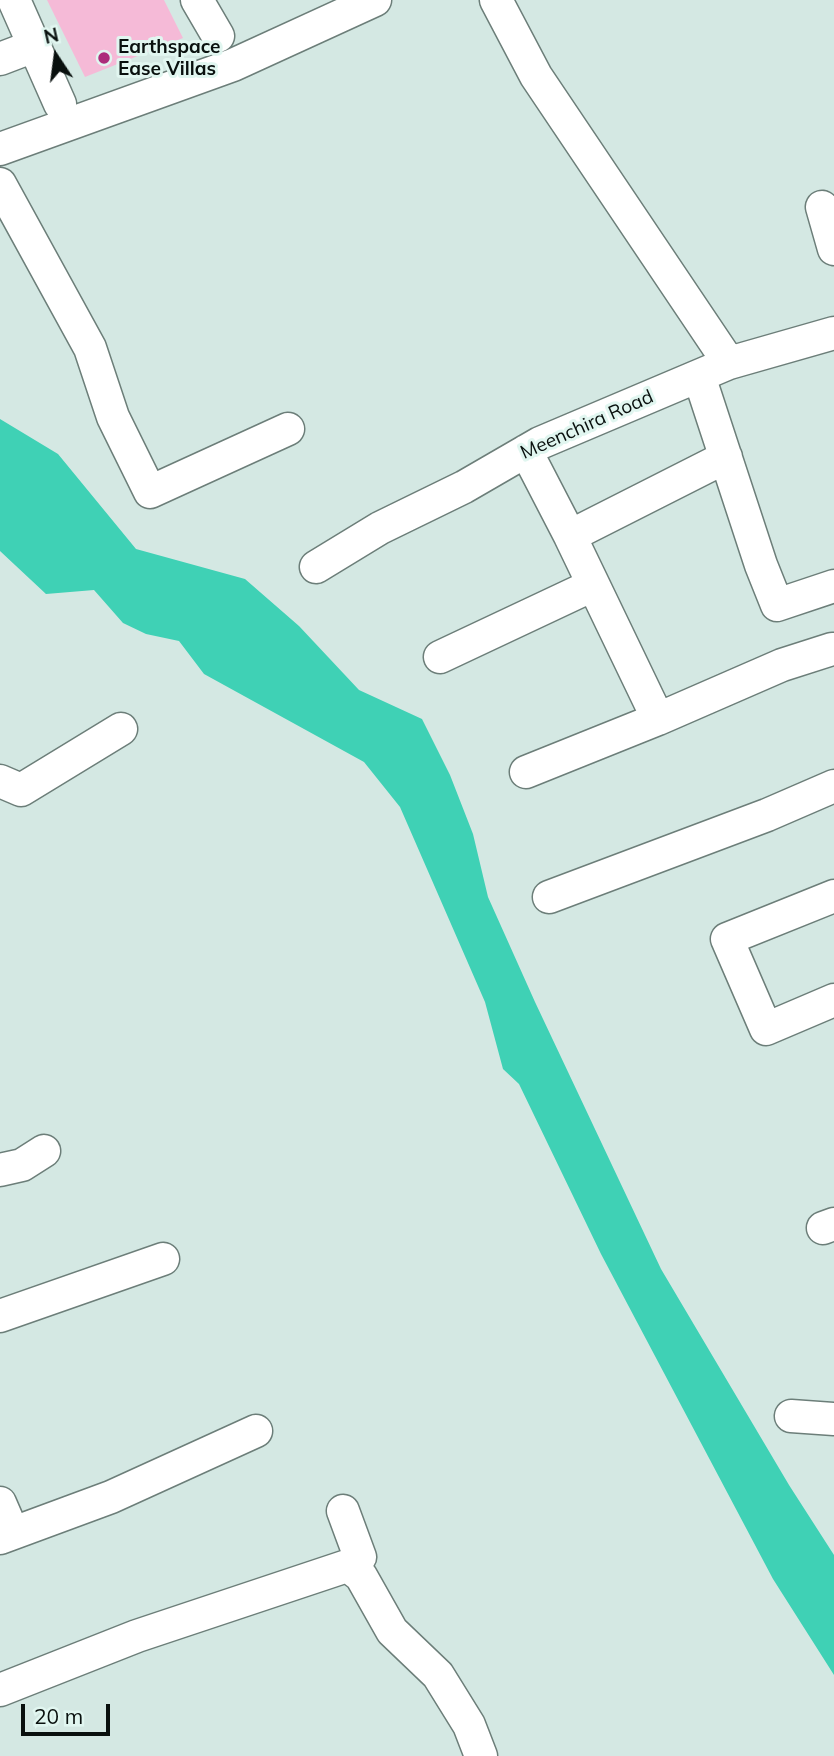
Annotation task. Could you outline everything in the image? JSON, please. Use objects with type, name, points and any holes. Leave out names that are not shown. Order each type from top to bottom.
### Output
[{"type":"street","points":[[14,0],[60,104]]},
{"type":"street","points":[[197,0],[218,36]]},
{"type":"street","points":[[0,149],[233,65],[375,0]]},
{"type":"street","points":[[496,0],[536,76],[729,363]]},
{"type":"street","points":[[0,59],[34,46]]},
{"type":"street","points":[[0,184],[90,348],[113,417],[150,492],[288,429]]},
{"type":"street","points":[[822,207],[834,249]]},
{"type":"street","name":"Meenchira Road","points":[[316,567],[380,528],[464,487],[540,443],[729,363],[834,333]]},
{"type":"street","points":[[699,376],[761,565],[777,604],[834,586]]},
{"type":"street","points":[[526,451],[658,719]]},
{"type":"street","points":[[570,536],[726,457]]},
{"type":"street","points":[[440,657],[593,585]]},
{"type":"street","points":[[526,772],[782,665],[832,649]]},
{"type":"street","points":[[0,781],[21,790],[121,729]]},
{"type":"street","points":[[549,897],[767,815],[834,786]]},
{"type":"street","points":[[834,896],[727,939],[766,1029],[834,1000]]},
{"type":"street","points":[[0,1170],[22,1165],[44,1151]]},
{"type":"street","points":[[0,1315],[163,1259]]},
{"type":"street","points":[[791,1416],[834,1419]]},
{"type":"street","points":[[0,1503],[6,1536],[111,1497],[256,1432]]},
{"type":"street","points":[[0,1690],[137,1636],[356,1563],[360,1557],[343,1511]]},
{"type":"street","points":[[348,1566],[361,1576],[392,1631],[438,1675],[469,1725],[481,1756]]},
{"type":"shaded area","points":[[0,419],[58,454],[136,549],[245,579],[299,626],[359,690],[422,719],[450,775],[473,834],[488,897],[661,1269],[789,1485],[834,1555],[834,1675],[773,1579],[601,1254],[519,1084],[503,1069],[485,1002],[400,807],[364,762],[204,674],[179,641],[146,634],[123,623],[94,590],[46,594],[0,551]]},
{"type":"building","name":"Earthspace Ease Villas","points":[[47,0],[164,0],[183,38],[85,77]]},
{"type":"place","name":"Earthspace Ease Villas","points":[[104,58]]}]
